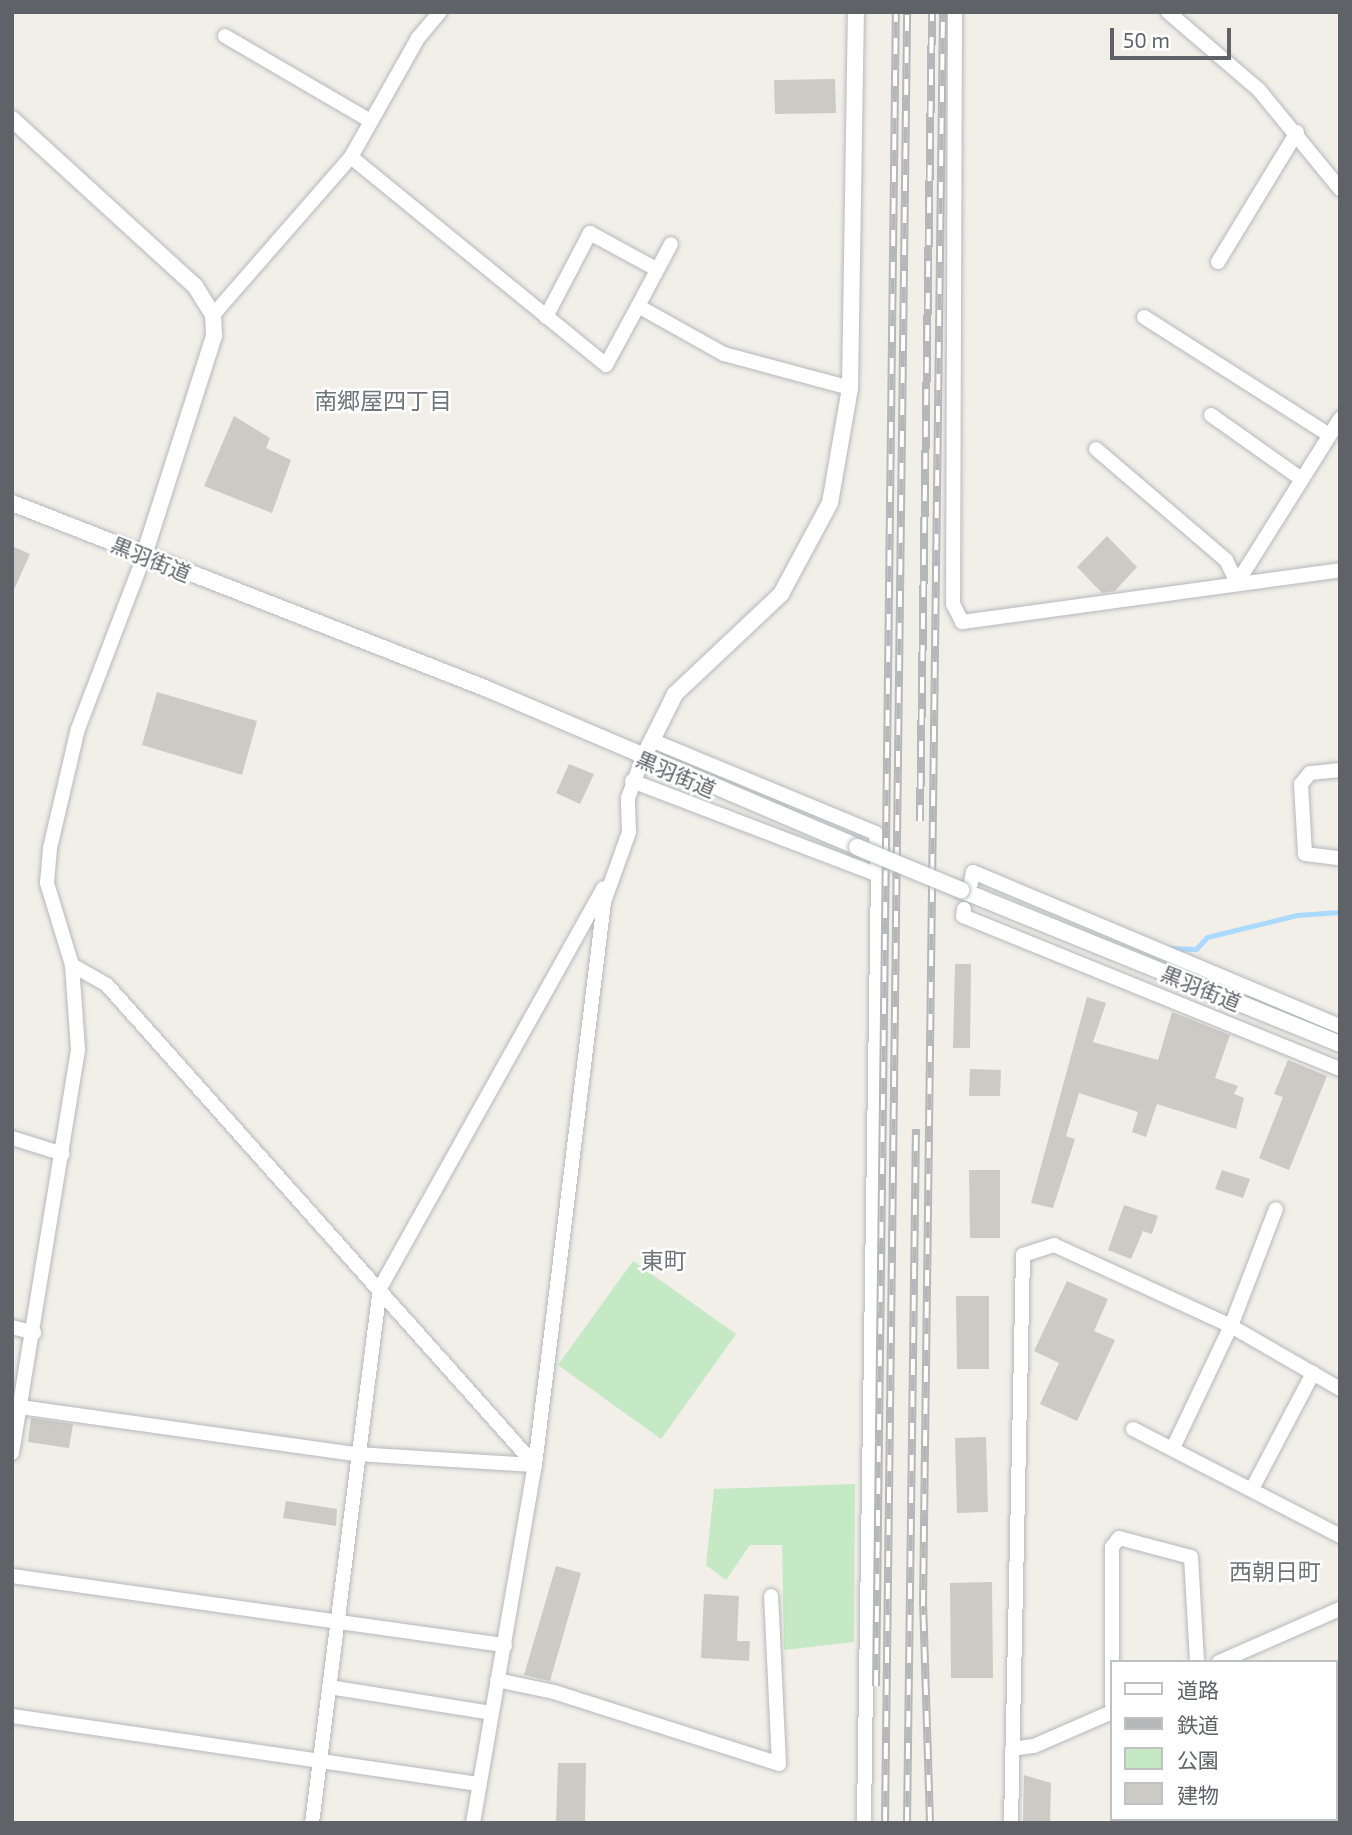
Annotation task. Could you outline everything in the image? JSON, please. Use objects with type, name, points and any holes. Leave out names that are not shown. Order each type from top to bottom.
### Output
[{"type":"street","points":[[213,315],[351,157],[369,120],[440,12]]},
{"type":"street","points":[[312,1823],[339,1621],[355,1454],[380,1288],[607,884],[629,832],[632,781],[675,694],[781,594],[812,542],[838,470],[850,388],[856,12]]},
{"type":"street","points":[[955,12],[958,615],[969,625],[1237,583],[1340,570]]},
{"type":"street","points":[[1168,12],[1297,132],[1340,189]]},
{"type":"street","points":[[225,36],[369,120]]},
{"type":"street","points":[[12,119],[195,286],[213,315],[214,336],[144,556],[78,729],[52,836],[47,883],[72,965],[78,1049],[34,1334],[12,1453]]},
{"type":"street","points":[[1218,262],[1297,132]]},
{"type":"street","points":[[351,157],[606,365],[671,244]]},
{"type":"street","points":[[546,317],[590,233],[656,269]]},
{"type":"street","points":[[638,306],[724,354],[850,388]]},
{"type":"street","points":[[1144,317],[1328,434]]},
{"type":"street","points":[[1212,415],[1300,478]]},
{"type":"street","points":[[1237,583],[1300,478],[1340,419]]},
{"type":"street","points":[[1096,449],[1226,561],[1237,583]]},
{"type":"street","name":"黒羽街道","points":[[12,503],[485,688],[642,760],[857,847],[966,886],[1340,1045]]},
{"type":"street","points":[[651,740],[876,832],[878,875],[864,1823]]},
{"type":"street","points":[[1340,770],[1310,773],[1301,784],[1305,854],[1340,858]]},
{"type":"street","points":[[632,781],[878,875]]},
{"type":"street","points":[[966,886],[974,872],[1340,1026]]},
{"type":"street","points":[[473,1823],[535,1465],[607,884]]},
{"type":"street","points":[[964,909],[962,916],[1340,1069]]},
{"type":"street","points":[[72,965],[107,985],[380,1288],[535,1465]]},
{"type":"street","points":[[12,1138],[63,1154]]},
{"type":"street","points":[[1173,1448],[1231,1326],[1276,1209]]},
{"type":"street","points":[[1011,1823],[1023,1255],[1054,1245],[1231,1326],[1340,1389]]},
{"type":"street","points":[[12,1327],[34,1334]]},
{"type":"street","points":[[1253,1487],[1313,1373]]},
{"type":"street","points":[[20,1407],[355,1454],[535,1465]]},
{"type":"street","points":[[1133,1429],[1253,1487],[1340,1536]]},
{"type":"street","points":[[1112,1660],[1112,1547],[1119,1538],[1191,1557],[1197,1660]]},
{"type":"street","points":[[12,1576],[505,1645]]},
{"type":"street","points":[[497,1680],[554,1692],[779,1764],[771,1596]]},
{"type":"street","points":[[1224,1660],[1340,1609]]},
{"type":"street","points":[[329,1688],[491,1713]]},
{"type":"street","points":[[1012,1749],[1034,1746],[1110,1713]]},
{"type":"street","points":[[12,1716],[480,1784]]},
{"type":"green space","points":[[633,1261],[736,1334],[661,1439],[558,1365]]},
{"type":"green space","points":[[855,1484],[854,1642],[784,1650],[782,1545],[750,1545],[726,1580],[706,1565],[714,1489]]},
{"type":"building","points":[[835,79],[836,113],[775,114],[774,80]]},
{"type":"building","points":[[234,416],[270,438],[266,448],[291,460],[272,513],[204,486]]},
{"type":"building","points":[[1107,536],[1137,567],[1115,591],[1102,593],[1077,567]]},
{"type":"building","points":[[12,546],[30,554],[12,594]]},
{"type":"building","points":[[157,692],[257,721],[242,775],[142,745]]},
{"type":"building","points":[[569,764],[594,774],[580,804],[556,793]]},
{"type":"building","points":[[955,964],[971,964],[970,1048],[953,1048]]},
{"type":"building","points":[[1087,997],[1106,1003],[1093,1042],[1158,1060],[1172,1012],[1230,1035],[1215,1078],[1238,1086],[1234,1094],[1244,1098],[1236,1129],[1157,1104],[1146,1137],[1132,1132],[1138,1112],[1079,1093],[1066,1136],[1075,1139],[1053,1208],[1031,1203]]},
{"type":"building","points":[[1288,1060],[1327,1076],[1289,1170],[1259,1158],[1283,1097],[1274,1094]]},
{"type":"building","points":[[970,1069],[1001,1070],[1000,1096],[969,1096]]},
{"type":"building","points":[[969,1170],[1000,1170],[1000,1238],[970,1238]]},
{"type":"building","points":[[1222,1170],[1250,1179],[1243,1198],[1215,1189]]},
{"type":"building","points":[[1124,1205],[1158,1216],[1152,1234],[1143,1231],[1131,1259],[1108,1250]]},
{"type":"building","points":[[1067,1281],[1108,1299],[1094,1331],[1115,1340],[1077,1421],[1040,1404],[1059,1363],[1034,1351]]},
{"type":"building","points":[[956,1296],[989,1296],[989,1369],[957,1369]]},
{"type":"building","points":[[31,1418],[73,1424],[69,1448],[28,1442]]},
{"type":"building","points":[[986,1437],[988,1512],[957,1513],[955,1438]]},
{"type":"building","points":[[286,1501],[337,1509],[336,1526],[283,1518]]},
{"type":"building","points":[[556,1566],[581,1573],[550,1681],[524,1675]]},
{"type":"building","points":[[992,1582],[993,1678],[951,1678],[950,1583]]},
{"type":"building","points":[[704,1594],[739,1596],[737,1641],[750,1641],[749,1661],[701,1658]]},
{"type":"building","points":[[558,1763],[586,1763],[585,1823],[556,1823]]},
{"type":"building","points":[[1024,1775],[1051,1783],[1050,1823],[1023,1823]]},
{"type":"waterway","points":[[1166,948],[1196,949],[1207,937],[1297,915],[1340,912]]},
{"type":"railway","points":[[876,1686],[896,12]]},
{"type":"railway","points":[[885,1823],[907,12]]},
{"type":"railway","points":[[920,821],[932,12]]},
{"type":"railway","points":[[930,1823],[923,1606],[943,12]]},
{"type":"railway","points":[[907,1823],[916,1129]]},
{"type":"district","name":"南郷屋四丁目","points":[[383,400]]},
{"type":"district","name":"東町","points":[[664,1260]]},
{"type":"district","name":"西朝日町","points":[[1275,1571]]}]
